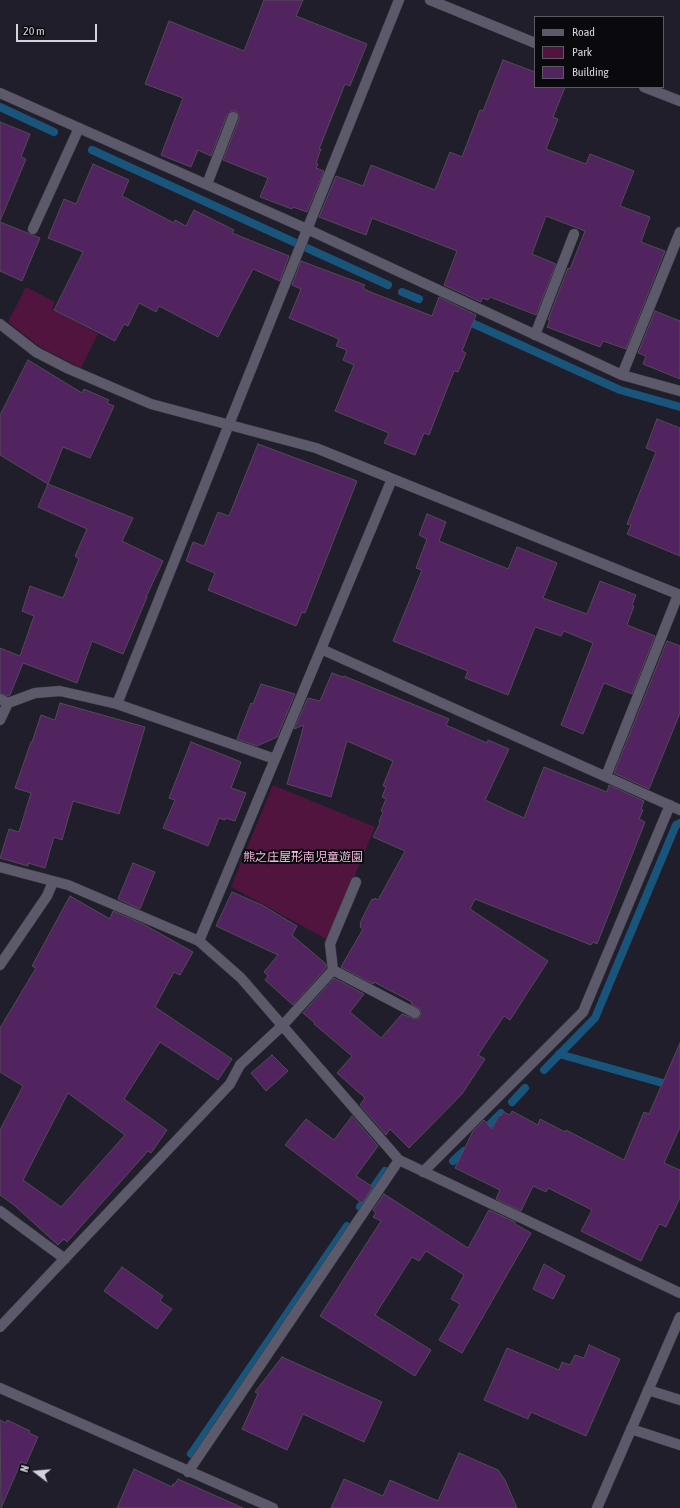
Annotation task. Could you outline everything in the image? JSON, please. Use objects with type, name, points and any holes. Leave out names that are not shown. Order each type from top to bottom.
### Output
[{"type":"street","points":[[117,704],[399,0]]},
{"type":"street","points":[[430,0],[534,43]]},
{"type":"street","points":[[647,88],[680,101]]},
{"type":"street","points":[[0,93],[207,184],[305,233],[622,375],[680,391]]},
{"type":"street","points":[[207,184],[233,117]]},
{"type":"street","points":[[33,229],[79,128]]},
{"type":"street","points":[[622,375],[680,232]]},
{"type":"street","points":[[535,335],[574,234]]},
{"type":"street","points":[[0,324],[36,352],[69,369],[151,404],[316,448],[679,595],[606,776]]},
{"type":"street","points":[[199,941],[392,479]]},
{"type":"street","points":[[321,649],[680,810]]},
{"type":"street","points":[[0,720],[4,701],[36,693],[60,691],[117,704],[274,760]]},
{"type":"street","points":[[423,1172],[583,1012],[670,805]]},
{"type":"street","points":[[0,867],[68,885],[199,941],[241,978],[399,1160],[680,1293]]},
{"type":"street","points":[[0,965],[47,896],[53,882]]},
{"type":"street","points":[[0,1327],[230,1084],[240,1065],[283,1025],[333,970],[330,944],[356,882]]},
{"type":"street","points":[[333,970],[415,1013]]},
{"type":"street","points":[[188,1472],[399,1160]]},
{"type":"street","points":[[0,1211],[65,1259]]},
{"type":"street","points":[[597,1508],[680,1317]]},
{"type":"street","points":[[0,1388],[188,1472],[273,1508]]},
{"type":"street","points":[[648,1390],[680,1400]]},
{"type":"street","points":[[631,1429],[680,1445]]},
{"type":"green space","points":[[26,287],[55,302],[52,309],[98,334],[81,368],[40,347],[8,322]]},
{"type":"green space","name":"熊之庄屋形南児童遊園","points":[[273,785],[375,827],[328,940],[231,887]]},
{"type":"building","points":[[264,0],[303,0],[296,16],[367,44],[350,86],[345,84],[319,149],[321,149],[316,163],[318,164],[316,168],[324,171],[307,212],[293,207],[292,209],[260,197],[268,178],[223,160],[239,119],[236,111],[232,111],[227,115],[211,156],[198,150],[191,167],[161,155],[183,98],[145,84],[169,21],[244,51]]},
{"type":"building","points":[[503,60],[534,72],[534,88],[565,88],[553,117],[558,119],[546,149],[586,164],[590,154],[634,171],[620,206],[650,217],[641,242],[665,251],[626,349],[603,341],[600,347],[547,327],[550,320],[548,320],[568,268],[570,269],[585,231],[546,216],[532,254],[556,264],[536,315],[490,297],[488,300],[482,298],[481,302],[444,285],[457,251],[372,218],[366,235],[319,217],[336,176],[363,186],[371,165],[435,190],[450,152],[462,157],[480,110],[483,111]]},
{"type":"building","points":[[0,122],[30,134],[21,157],[26,159],[0,221]]},
{"type":"building","points":[[93,164],[129,180],[122,196],[174,223],[175,220],[186,226],[194,210],[234,230],[232,233],[289,256],[280,281],[253,269],[218,337],[159,306],[156,312],[139,303],[128,326],[124,324],[115,341],[54,310],[83,252],[48,238],[64,199],[76,204]]},
{"type":"building","points":[[0,222],[40,238],[22,281],[0,271]]},
{"type":"building","points":[[301,261],[365,285],[363,288],[368,291],[432,316],[439,297],[476,315],[462,351],[466,353],[458,372],[454,371],[429,435],[424,433],[415,455],[384,443],[389,433],[335,411],[354,365],[343,360],[347,350],[336,346],[339,339],[289,318],[301,289],[292,285]]},
{"type":"building","points":[[655,311],[680,321],[680,379],[643,364],[646,356],[638,353]]},
{"type":"building","points":[[28,360],[82,393],[84,389],[109,400],[107,403],[114,406],[90,458],[63,447],[48,484],[0,455],[0,415]]},
{"type":"building","points":[[657,419],[680,428],[680,556],[627,534],[631,525],[627,524],[656,452],[646,448]]},
{"type":"building","points":[[258,444],[357,481],[305,613],[302,612],[296,626],[208,590],[215,573],[186,561],[193,542],[204,546],[218,512],[229,516]]},
{"type":"building","points":[[48,484],[133,518],[122,541],[163,561],[146,597],[123,654],[92,641],[77,683],[23,663],[10,695],[8,696],[0,693],[0,648],[20,656],[34,616],[22,611],[30,586],[63,598],[79,559],[75,556],[87,529],[38,507]]},
{"type":"building","points":[[427,514],[446,522],[439,541],[508,569],[517,547],[557,563],[543,598],[587,614],[600,581],[636,595],[632,605],[634,606],[627,625],[655,636],[632,694],[604,683],[583,734],[561,725],[593,643],[564,631],[561,636],[535,627],[508,695],[465,678],[468,671],[393,641],[422,570],[416,568],[427,539],[419,535]]},
{"type":"building","points":[[667,641],[680,646],[680,713],[649,789],[614,773]]},
{"type":"building","points":[[332,673],[343,677],[344,676],[449,719],[446,725],[487,743],[488,740],[509,749],[485,800],[524,818],[544,767],[607,792],[609,785],[644,801],[641,809],[643,810],[639,819],[645,822],[597,944],[593,942],[591,945],[475,899],[470,909],[548,961],[510,1020],[504,1016],[478,1055],[485,1059],[462,1094],[409,1148],[390,1129],[386,1135],[360,1105],[365,1098],[337,1073],[352,1056],[303,1013],[334,978],[364,994],[350,1012],[381,1038],[402,1014],[415,1019],[419,1018],[421,1013],[420,1009],[411,1004],[412,1002],[341,967],[363,929],[360,927],[360,923],[372,899],[374,900],[375,898],[378,900],[405,851],[373,837],[380,823],[379,822],[383,812],[381,811],[386,799],[382,797],[386,787],[383,786],[393,761],[347,741],[331,797],[287,784],[304,725],[294,729],[308,698],[320,701]]},
{"type":"building","points":[[261,684],[295,694],[277,737],[257,746],[237,739],[251,703],[253,704]]},
{"type":"building","points":[[60,703],[145,727],[119,814],[73,801],[62,840],[54,837],[45,868],[28,863],[28,866],[0,858],[9,829],[19,832],[31,793],[15,788],[41,715],[55,720]]},
{"type":"building","points":[[191,742],[241,762],[231,788],[246,793],[235,821],[226,818],[225,820],[219,818],[208,846],[163,828],[175,800],[169,798]]},
{"type":"building","points":[[133,863],[155,872],[140,909],[118,899]]},
{"type":"building","points":[[232,892],[262,905],[297,926],[292,935],[326,964],[326,968],[293,1005],[265,980],[268,976],[264,972],[278,955],[216,926]]},
{"type":"building","points":[[70,896],[110,919],[113,911],[143,924],[193,952],[180,975],[174,972],[155,1007],[232,1059],[218,1080],[160,1042],[124,1099],[167,1130],[151,1153],[148,1151],[67,1242],[64,1239],[58,1245],[14,1205],[0,1195],[0,1130],[23,1086],[0,1072],[0,1028],[36,968],[32,966]],"holes":[[[68,1093],[125,1135],[61,1207],[23,1180]]]},
{"type":"building","points":[[680,1043],[680,1127],[664,1163],[680,1170],[680,1198],[666,1227],[660,1224],[658,1226],[641,1261],[581,1231],[592,1210],[548,1188],[546,1192],[533,1186],[521,1211],[496,1199],[500,1190],[455,1168],[473,1131],[484,1120],[492,1129],[499,1115],[501,1116],[503,1112],[510,1115],[512,1111],[538,1125],[540,1119],[565,1132],[566,1130],[624,1160],[644,1112],[649,1114]]},
{"type":"building","points":[[272,1055],[288,1071],[266,1091],[251,1073]]},
{"type":"building","points":[[352,1116],[378,1146],[356,1176],[373,1187],[362,1203],[285,1145],[306,1119],[334,1140]]},
{"type":"building","points":[[384,1194],[468,1248],[489,1210],[515,1222],[515,1224],[531,1233],[462,1353],[439,1340],[460,1304],[451,1299],[464,1275],[426,1251],[419,1261],[412,1257],[375,1315],[431,1350],[415,1376],[320,1316],[381,1221],[373,1217],[376,1213],[373,1210]]},
{"type":"building","points":[[544,1264],[565,1276],[553,1299],[533,1289]]},
{"type":"building","points":[[122,1267],[163,1296],[160,1301],[172,1309],[157,1329],[104,1291]]},
{"type":"building","points":[[589,1345],[620,1359],[586,1436],[531,1412],[528,1419],[484,1400],[507,1348],[559,1370],[562,1362],[570,1365],[575,1355],[584,1358]]},
{"type":"building","points":[[282,1357],[382,1402],[364,1442],[303,1414],[287,1450],[242,1429],[258,1394],[255,1392]]},
{"type":"building","points":[[0,1420],[6,1423],[7,1420],[30,1431],[29,1433],[38,1437],[26,1464],[21,1462],[1,1508]]},
{"type":"building","points":[[459,1453],[498,1470],[505,1480],[517,1508],[331,1508],[344,1479],[383,1496],[390,1480],[438,1501]]},
{"type":"building","points":[[134,1469],[172,1487],[178,1479],[243,1508],[117,1508]]},
{"type":"waterway","points":[[0,107],[54,132]]},
{"type":"waterway","points":[[92,150],[388,285]]},
{"type":"waterway","points":[[402,292],[419,299]]},
{"type":"waterway","points":[[463,319],[620,390],[680,407]]},
{"type":"waterway","points":[[544,1070],[595,1018],[676,825],[680,823]]},
{"type":"waterway","points":[[559,1054],[680,1088]]},
{"type":"waterway","points":[[512,1102],[525,1088]]},
{"type":"waterway","points":[[481,1133],[501,1113]]},
{"type":"waterway","points":[[453,1161],[464,1151]]},
{"type":"waterway","points":[[360,1207],[385,1171]]},
{"type":"waterway","points":[[191,1454],[347,1226]]}]
